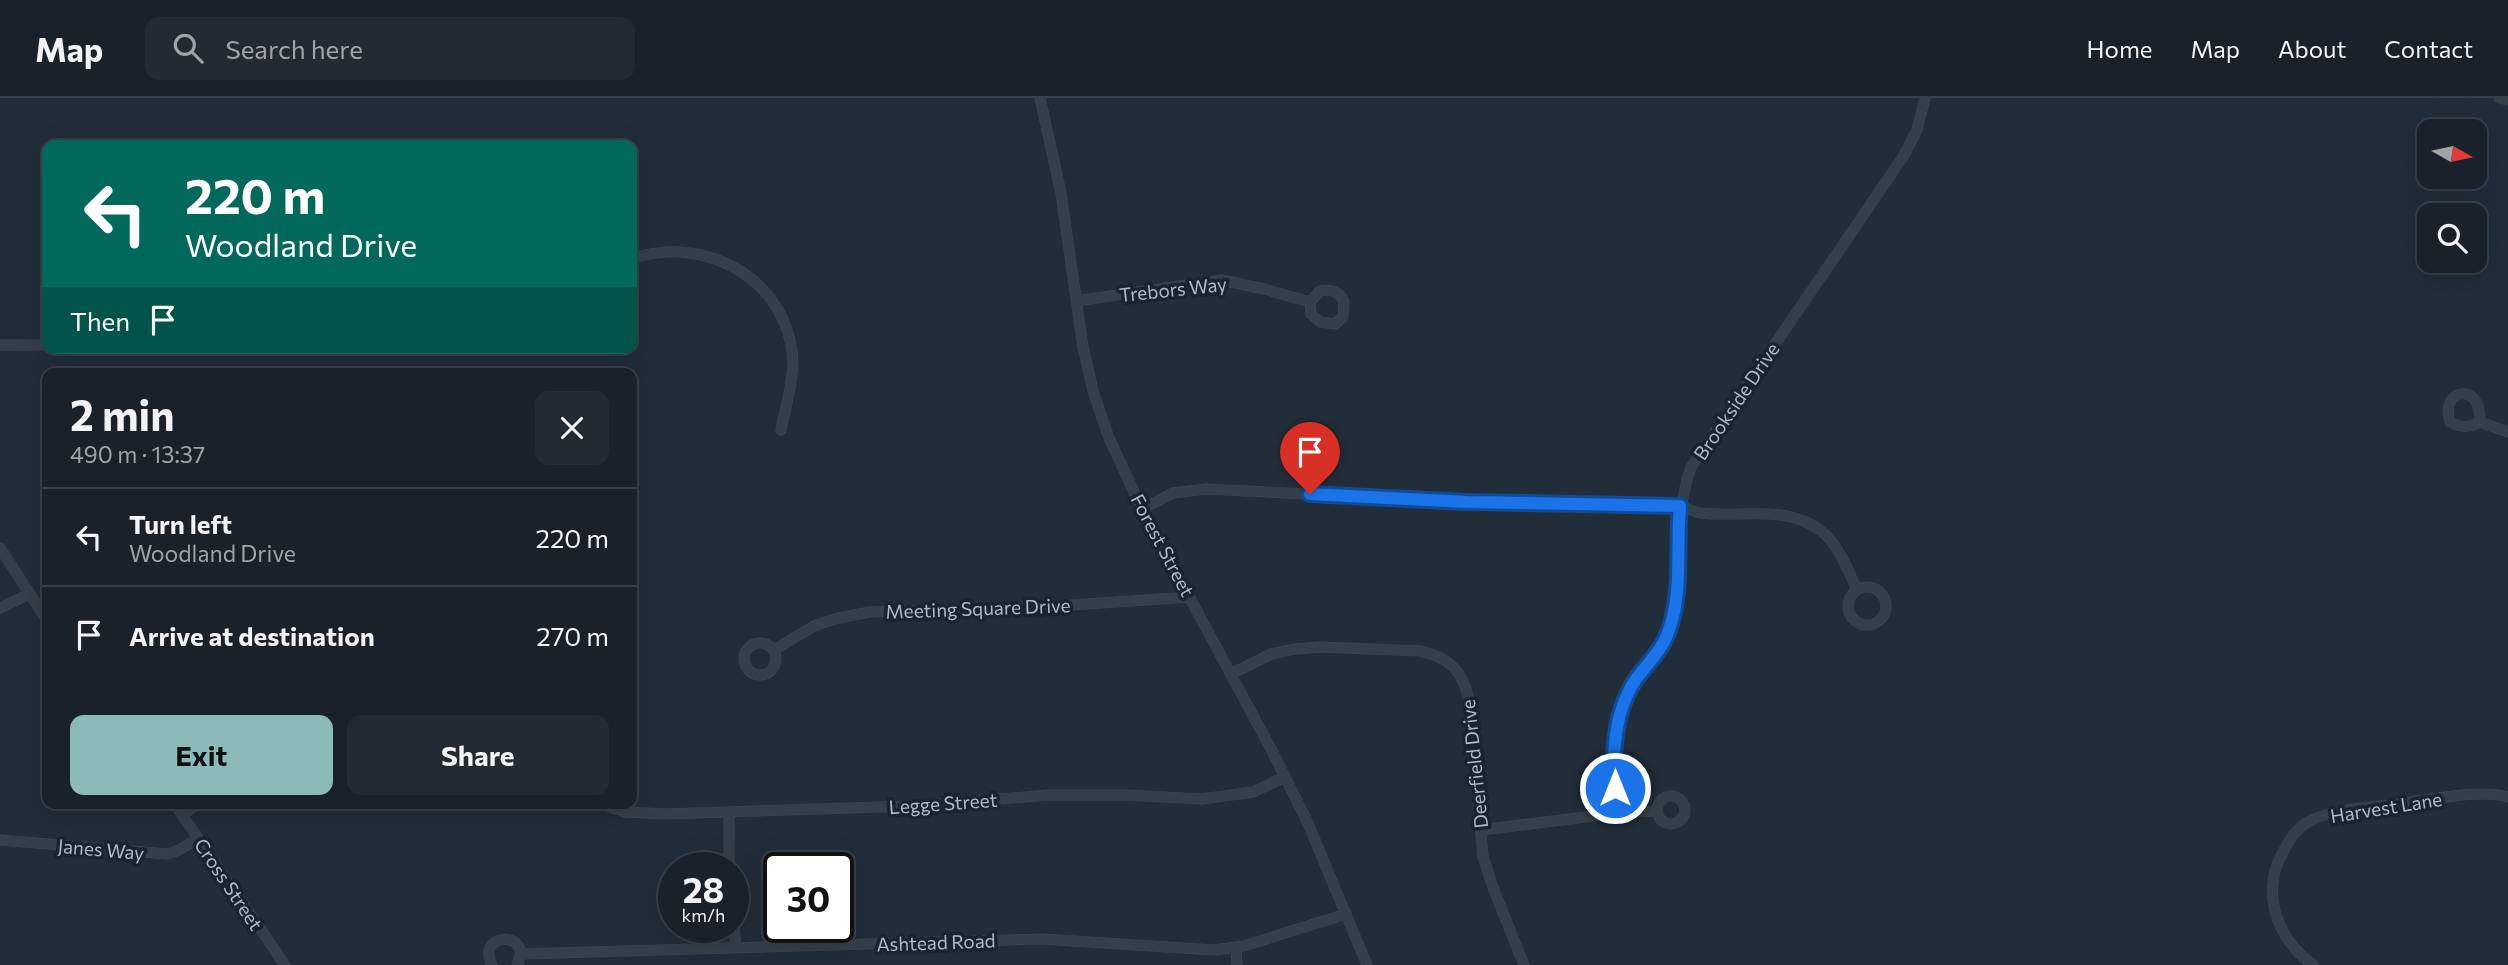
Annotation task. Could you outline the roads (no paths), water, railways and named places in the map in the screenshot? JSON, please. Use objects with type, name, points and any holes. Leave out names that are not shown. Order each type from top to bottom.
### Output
[{"type":"street","name":"Forest Street","points":[[1040,98],[1061,193],[1083,347],[1114,451],[1142,509],[1285,777],[1314,836],[1367,965]]},
{"type":"street","name":"Brookside Drive","points":[[1618,813],[1614,764],[1619,718],[1630,689],[1659,649],[1671,624],[1677,579],[1680,506],[1689,474],[1700,452],[1909,147],[1920,121],[1925,98]]},
{"type":"street","points":[[2499,98],[2508,100]]},
{"type":"street","points":[[637,258],[662,252],[700,254],[737,268],[764,291],[784,321],[793,356],[781,430]]},
{"type":"street","name":"Trebors Way","points":[[1076,301],[1217,280],[1257,287],[1310,302]]},
{"type":"street","points":[[0,345],[42,345]]},
{"type":"street","points":[[2480,422],[2508,432]]},
{"type":"street","points":[[1142,509],[1173,493],[1206,489],[1466,502],[1680,506],[1699,513],[1782,514],[1822,531],[1857,590]]},
{"type":"street","points":[[0,548],[42,613]]},
{"type":"street","points":[[0,608],[29,594]]},
{"type":"street","name":"Meeting Square Drive","points":[[774,650],[814,626],[870,612],[1047,607],[1190,597]]},
{"type":"street","name":"Deerfield Drive","points":[[1231,674],[1271,654],[1307,648],[1420,651],[1448,660],[1458,670],[1467,691],[1485,866],[1524,965]]},
{"type":"street","name":"Legge Street","points":[[614,809],[640,813],[729,813],[912,806],[1049,795],[1202,799],[1253,792],[1285,777]]},
{"type":"street","name":"Harvest Lane","points":[[2313,965],[2298,954],[2284,936],[2274,915],[2272,883],[2277,861],[2289,840],[2306,823],[2336,812],[2482,794],[2508,797]]},
{"type":"street","name":"Cross Street","points":[[178,809],[285,965]]},
{"type":"street","points":[[182,815],[190,809]]},
{"type":"street","points":[[1481,830],[1618,813],[1657,811]]},
{"type":"street","points":[[729,813],[729,852]]},
{"type":"street","name":"Janes Way","points":[[0,840],[166,854],[198,839]]},
{"type":"street","name":"Ashtead Road","points":[[492,965],[489,951],[500,939],[515,943],[521,954],[1042,939],[1194,949],[1236,948],[1346,914]]},
{"type":"street","points":[[736,943],[736,948]]},
{"type":"street","points":[[1236,948],[1237,965]]},
{"type":"street","points":[[517,965],[521,954]]}]
